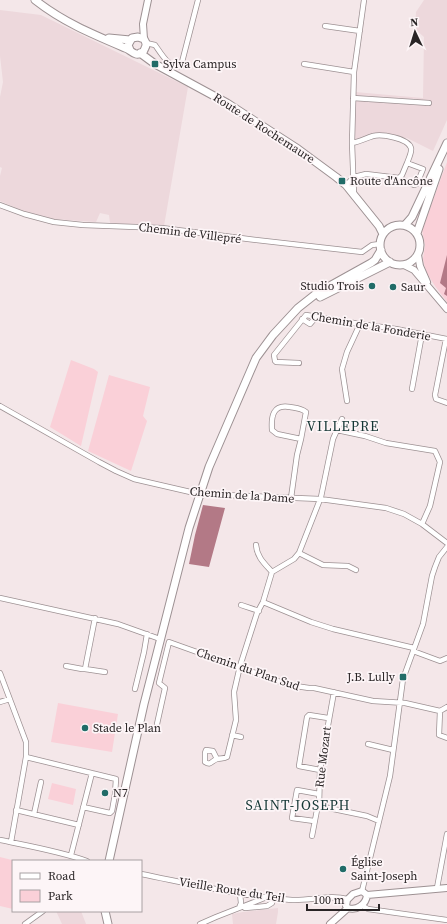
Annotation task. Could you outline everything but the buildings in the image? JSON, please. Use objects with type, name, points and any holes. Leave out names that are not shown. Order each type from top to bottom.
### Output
[{"type":"main road","points":[[35,0],[56,16],[134,53],[144,46]]},
{"type":"main road","points":[[144,46],[143,24],[148,0]]},
{"type":"main road","points":[[130,50],[128,45],[143,24]]},
{"type":"main road","points":[[95,35],[123,41],[140,37],[144,46]]},
{"type":"main road","name":"Route de Rochemaure","points":[[144,46],[167,70],[227,103],[302,153],[346,185],[383,234]]},
{"type":"main road","points":[[404,225],[412,217],[447,144]]},
{"type":"main road","points":[[417,233],[447,144]]},
{"type":"main road","name":"Route de Rochemaure","points":[[354,195],[366,206],[372,216],[390,228]]},
{"type":"main road","points":[[109,860],[144,704],[181,554],[199,494],[209,467],[256,358],[273,335],[298,308],[317,293],[376,260],[383,234],[394,226],[404,225],[417,233],[421,244],[418,255],[420,266],[430,289]]},
{"type":"main road","points":[[380,247],[386,259],[390,262],[404,265],[414,270],[447,309]]},
{"type":"main road","points":[[404,265],[410,263],[418,255]]},
{"type":"main road","points":[[298,308],[390,262]]},
{"type":"main road","points":[[348,908],[346,903],[347,899],[353,894],[447,888]]},
{"type":"main road","points":[[330,924],[348,908],[353,909],[361,905],[365,901],[364,893]]},
{"type":"main road","points":[[105,912],[107,924]]},
{"type":"street","points":[[144,46],[155,46],[163,57],[170,63],[177,67],[181,66],[198,0]]},
{"type":"street","points":[[354,195],[352,143],[354,72],[364,0]]},
{"type":"street","points":[[326,26],[360,31]]},
{"type":"street","points":[[304,64],[354,72]]},
{"type":"street","points":[[353,98],[430,103]]},
{"type":"street","points":[[352,143],[378,136],[399,138],[407,142],[411,147],[411,152],[402,176],[399,178]]},
{"type":"street","points":[[346,185],[354,177],[373,174],[399,178],[414,185],[417,184],[423,169],[407,163]]},
{"type":"street","name":"Chemin de Villepré","points":[[0,205],[24,214],[54,222],[162,228],[362,252],[372,245],[380,247]]},
{"type":"street","name":"Chemin de la Fonderie","points":[[299,364],[276,362],[274,355],[306,315],[396,329],[447,339]]},
{"type":"street","points":[[302,319],[310,324],[316,316]]},
{"type":"street","points":[[347,401],[342,369],[347,352],[360,324]]},
{"type":"street","points":[[412,389],[422,334]]},
{"type":"street","points":[[447,339],[439,370],[435,395],[436,399],[447,403]]},
{"type":"street","name":"Chemin de la Dame","points":[[0,406],[116,472],[134,479],[199,494],[320,499],[386,508],[404,514],[422,524],[447,542]]},
{"type":"street","points":[[291,498],[297,455],[301,439],[306,412],[301,408],[283,406],[278,408],[274,412],[272,430],[277,434],[301,439]]},
{"type":"street","points":[[217,759],[227,757],[236,720],[234,692],[240,666],[259,611],[264,602],[272,572],[294,559],[299,553],[320,499],[333,439],[342,419]]},
{"type":"street","points":[[337,430],[365,436],[386,443],[436,451],[440,462],[430,506],[422,524]]},
{"type":"street","points":[[256,545],[257,554],[272,572]]},
{"type":"street","points":[[364,893],[390,776],[403,679],[422,624],[433,571],[439,557],[447,547]]},
{"type":"street","points":[[299,553],[324,565],[348,566],[356,570]]},
{"type":"street","points":[[0,598],[95,618],[118,624],[160,639]]},
{"type":"street","points":[[264,602],[311,622],[333,629],[413,649],[440,661],[447,658]]},
{"type":"street","points":[[241,605],[259,611]]},
{"type":"street","points":[[85,669],[95,618]]},
{"type":"street","points":[[135,689],[144,652],[146,634]]},
{"type":"street","name":"Chemin du Plan Sud","points":[[157,724],[165,688],[159,683],[169,642],[240,666],[289,685],[334,692],[373,701],[399,703],[440,711]]},
{"type":"street","points":[[66,666],[105,672]]},
{"type":"street","points":[[0,673],[26,742],[26,757],[10,842]]},
{"type":"street","name":"Rue Mozart","points":[[312,836],[314,821],[319,806],[320,770],[328,718],[334,692]]},
{"type":"street","points":[[0,702],[10,699]]},
{"type":"street","points":[[447,707],[440,711],[440,735],[447,738]]},
{"type":"street","points":[[320,770],[299,766],[307,717],[309,715],[313,715],[328,718]]},
{"type":"street","points":[[232,735],[242,737]]},
{"type":"street","points":[[368,744],[393,750]]},
{"type":"street","points":[[26,757],[116,779],[115,794],[112,811],[110,813],[84,807]]},
{"type":"street","points":[[0,840],[73,858],[79,825],[92,773]]},
{"type":"street","points":[[34,814],[41,782]]},
{"type":"street","points":[[314,821],[292,818],[297,790],[319,794]]},
{"type":"street","points":[[319,806],[366,816],[379,821]]},
{"type":"street","points":[[16,810],[79,825]]},
{"type":"street","points":[[437,888],[447,834]]},
{"type":"street","name":"Vieille Route du Teil","points":[[142,874],[240,894],[294,900],[334,898],[347,899]]},
{"type":"street","points":[[239,908],[241,903],[240,894]]},
{"type":"street","points":[[200,924],[239,908],[270,897],[272,903],[268,906],[239,908]]},
{"type":"street","points":[[361,905],[368,909],[447,920]]},
{"type":"street","points":[[25,924],[42,912]]},
{"type":"shaded area","points":[[424,0],[447,0],[447,120],[433,151],[407,138],[377,134],[355,140],[355,92],[423,98],[424,37],[415,29],[416,12]]},
{"type":"shaded area","points":[[0,10],[41,15],[188,87],[164,226],[110,223],[109,215],[100,213],[96,222],[53,219],[23,211],[0,201],[0,176],[2,168],[0,167],[0,97],[3,82],[0,56]]},
{"type":"shaded area","points":[[447,255],[447,296],[444,294],[446,288],[440,283]]},
{"type":"shaded area","points":[[203,505],[225,508],[209,567],[189,564]]},
{"type":"shaded area","points":[[278,908],[276,924],[233,924],[232,914]]},
{"type":"shaded area","points":[[56,912],[81,912],[86,924],[62,924]]},
{"type":"green space","points":[[447,162],[447,302],[426,272],[423,259],[425,245],[422,230]]},
{"type":"green space","points":[[71,360],[98,372],[81,446],[50,427]]},
{"type":"green space","points":[[109,375],[150,387],[143,416],[147,421],[131,471],[88,451]]},
{"type":"green space","name":"Stade le Plan","points":[[58,703],[118,714],[112,752],[51,742]]},
{"type":"green space","points":[[52,783],[76,789],[73,805],[48,799]]},
{"type":"green space","points":[[0,857],[12,860],[12,909],[0,906]]},
{"type":"place","name":"Sylva Campus","points":[[155,64]]},
{"type":"place","name":"Route d'Ancône","points":[[342,181]]},
{"type":"place","name":"Studio Trois","points":[[372,286]]},
{"type":"place","name":"Saur","points":[[393,287]]},
{"type":"place","name":"J.B. Lully","points":[[403,677]]},
{"type":"place","name":"Stade le Plan","points":[[85,728]]},
{"type":"place","name":"N7","points":[[105,793]]},
{"type":"place","name":"Église Saint-Joseph","points":[[343,869]]},
{"type":"district","name":"VILLEPRE","points":[[343,426]]},
{"type":"district","name":"SAINT-JOSEPH","points":[[298,805]]}]
